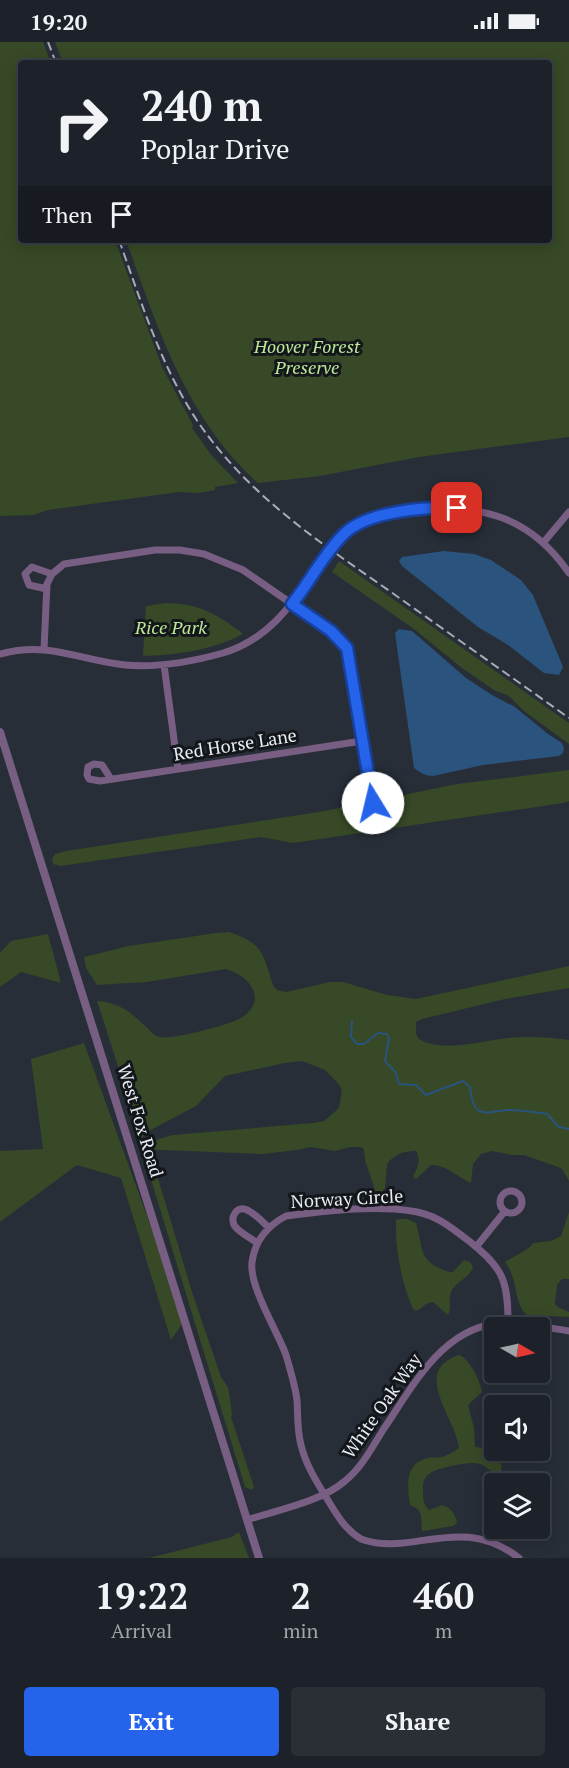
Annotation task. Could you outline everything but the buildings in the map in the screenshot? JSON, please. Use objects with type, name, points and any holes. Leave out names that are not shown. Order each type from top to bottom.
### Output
[{"type":"street","points":[[0,654],[17,650],[44,649],[124,665],[164,665],[210,656],[242,645],[268,629],[292,604],[340,539],[359,524],[377,517],[442,507],[470,509],[515,523],[543,543],[569,573]]},
{"type":"street","points":[[543,543],[569,512]]},
{"type":"street","points":[[44,649],[47,589],[52,574],[57,568],[69,562],[155,550],[192,551],[216,557],[243,570],[331,631],[347,648],[373,803]]},
{"type":"street","points":[[47,589],[29,585],[25,574],[32,567],[52,574]]},
{"type":"street","points":[[164,665],[178,769]]},
{"type":"street","name":"West Fox Road","points":[[0,732],[259,1558]]},
{"type":"street","name":"Red Horse Lane","points":[[111,779],[362,741]]},
{"type":"street","name":"Norway Circle","points":[[324,1495],[309,1469],[301,1446],[297,1424],[297,1397],[285,1354],[253,1281],[252,1263],[257,1243],[273,1223],[290,1216],[391,1208],[415,1211],[435,1217],[491,1260],[503,1276],[508,1299],[508,1317]]},
{"type":"street","points":[[257,1243],[235,1226],[233,1219],[235,1213],[240,1209],[247,1210],[269,1228]]},
{"type":"street","points":[[476,1247],[505,1211]]},
{"type":"street","name":"White Oak Way","points":[[247,1520],[324,1495],[345,1482],[359,1466],[425,1368],[440,1351],[458,1338],[484,1328]]},
{"type":"street","name":"White Oak Way","points":[[550,1329],[569,1331]]},
{"type":"street","points":[[324,1495],[342,1523],[363,1541],[378,1547],[409,1547],[465,1538],[490,1543],[519,1558]]},
{"type":"green space","points":[[0,42],[43,42],[50,60],[18,60],[18,243],[116,243],[162,367],[193,425],[192,428],[212,456],[238,483],[198,493],[179,492],[48,510],[33,515],[0,516]]},
{"type":"green space","name":"Hoover Forest Preserve","points":[[55,42],[569,42],[569,437],[419,457],[320,476],[258,483],[233,458],[193,401],[163,339],[127,243],[552,243],[552,60],[62,60]]},
{"type":"green space","points":[[339,561],[569,723],[569,744],[524,711],[509,696],[494,690],[462,668],[414,629],[332,572]]},
{"type":"green space","name":"Rice Park","points":[[166,603],[189,605],[208,611],[243,634],[220,644],[194,651],[143,656],[146,606]]},
{"type":"green space","points":[[569,770],[569,801],[563,803],[293,843],[261,837],[60,866],[53,864],[52,859],[55,854],[66,851],[325,811],[457,784]]},
{"type":"green space","points":[[229,932],[241,936],[256,946],[264,958],[274,987],[286,992],[330,982],[343,982],[387,995],[416,999],[569,966],[569,988],[505,999],[422,1019],[416,1022],[416,1034],[419,1039],[428,1043],[450,1046],[515,1037],[569,1040],[569,1181],[562,1169],[558,1167],[524,1155],[492,1151],[481,1154],[473,1164],[471,1183],[447,1169],[431,1165],[416,1179],[413,1176],[419,1160],[416,1151],[411,1151],[396,1155],[387,1164],[385,1188],[380,1195],[376,1193],[365,1160],[364,1149],[361,1147],[335,1151],[311,1147],[263,1154],[155,1150],[152,1158],[192,1292],[221,1377],[228,1387],[231,1417],[254,1487],[252,1490],[245,1487],[142,1150],[152,1141],[173,1135],[324,1121],[339,1108],[342,1090],[325,1070],[302,1061],[225,1076],[196,1106],[147,1132],[140,1140],[129,1112],[129,1100],[97,1001],[111,1003],[124,1009],[156,1035],[166,1037],[201,1031],[241,1018],[254,1004],[253,989],[242,977],[226,969],[147,982],[97,985],[86,968],[84,957],[129,946]]},
{"type":"green space","points":[[48,934],[61,983],[21,972],[0,987],[0,953],[11,941]]},
{"type":"green space","points":[[84,1043],[185,1320],[171,1340],[121,1178],[77,1165],[0,1222],[0,1151],[43,1149],[31,1059]]},
{"type":"green space","points":[[569,1212],[569,1279],[562,1279],[557,1285],[555,1304],[569,1312],[569,1317],[526,1315],[519,1304],[512,1276],[505,1262],[529,1248],[533,1243],[551,1241],[561,1236]]},
{"type":"green space","points":[[396,1220],[416,1223],[424,1254],[431,1264],[449,1272],[453,1272],[464,1260],[470,1262],[473,1267],[451,1292],[448,1315],[433,1302],[415,1311],[412,1307],[398,1253]]},
{"type":"green space","points":[[459,1355],[474,1371],[482,1392],[468,1405],[474,1428],[475,1447],[484,1448],[484,1461],[501,1461],[502,1473],[494,1473],[474,1463],[450,1466],[431,1472],[423,1483],[425,1504],[429,1510],[442,1505],[448,1508],[454,1514],[457,1523],[453,1526],[422,1531],[418,1509],[410,1505],[408,1483],[411,1470],[420,1461],[442,1457],[459,1448],[437,1384],[438,1372],[445,1362]]},
{"type":"green space","points":[[239,1532],[249,1558],[149,1558],[232,1537]]},
{"type":"water","points":[[444,551],[474,554],[491,560],[521,580],[533,595],[563,667],[559,675],[544,673],[508,645],[478,627],[402,566],[399,561],[402,557]]},
{"type":"water","points":[[399,629],[412,631],[466,678],[515,707],[562,743],[563,753],[559,756],[483,765],[433,776],[423,774],[414,768],[395,633]]},
{"type":"waterway","points":[[352,1021],[351,1037],[357,1044],[364,1044],[378,1033],[387,1034],[389,1038],[385,1061],[396,1073],[399,1084],[416,1085],[426,1095],[463,1081],[470,1087],[474,1106],[482,1112],[514,1110],[547,1114],[559,1127],[569,1129]]},
{"type":"railway","points":[[48,42],[55,60]]},
{"type":"railway","points":[[120,243],[152,332],[183,398],[216,446],[238,471],[261,494],[311,535],[569,718]]},
{"type":"route","points":[[373,803],[347,648],[331,631],[292,604],[340,539],[359,524],[388,514],[442,507],[457,508]]}]
